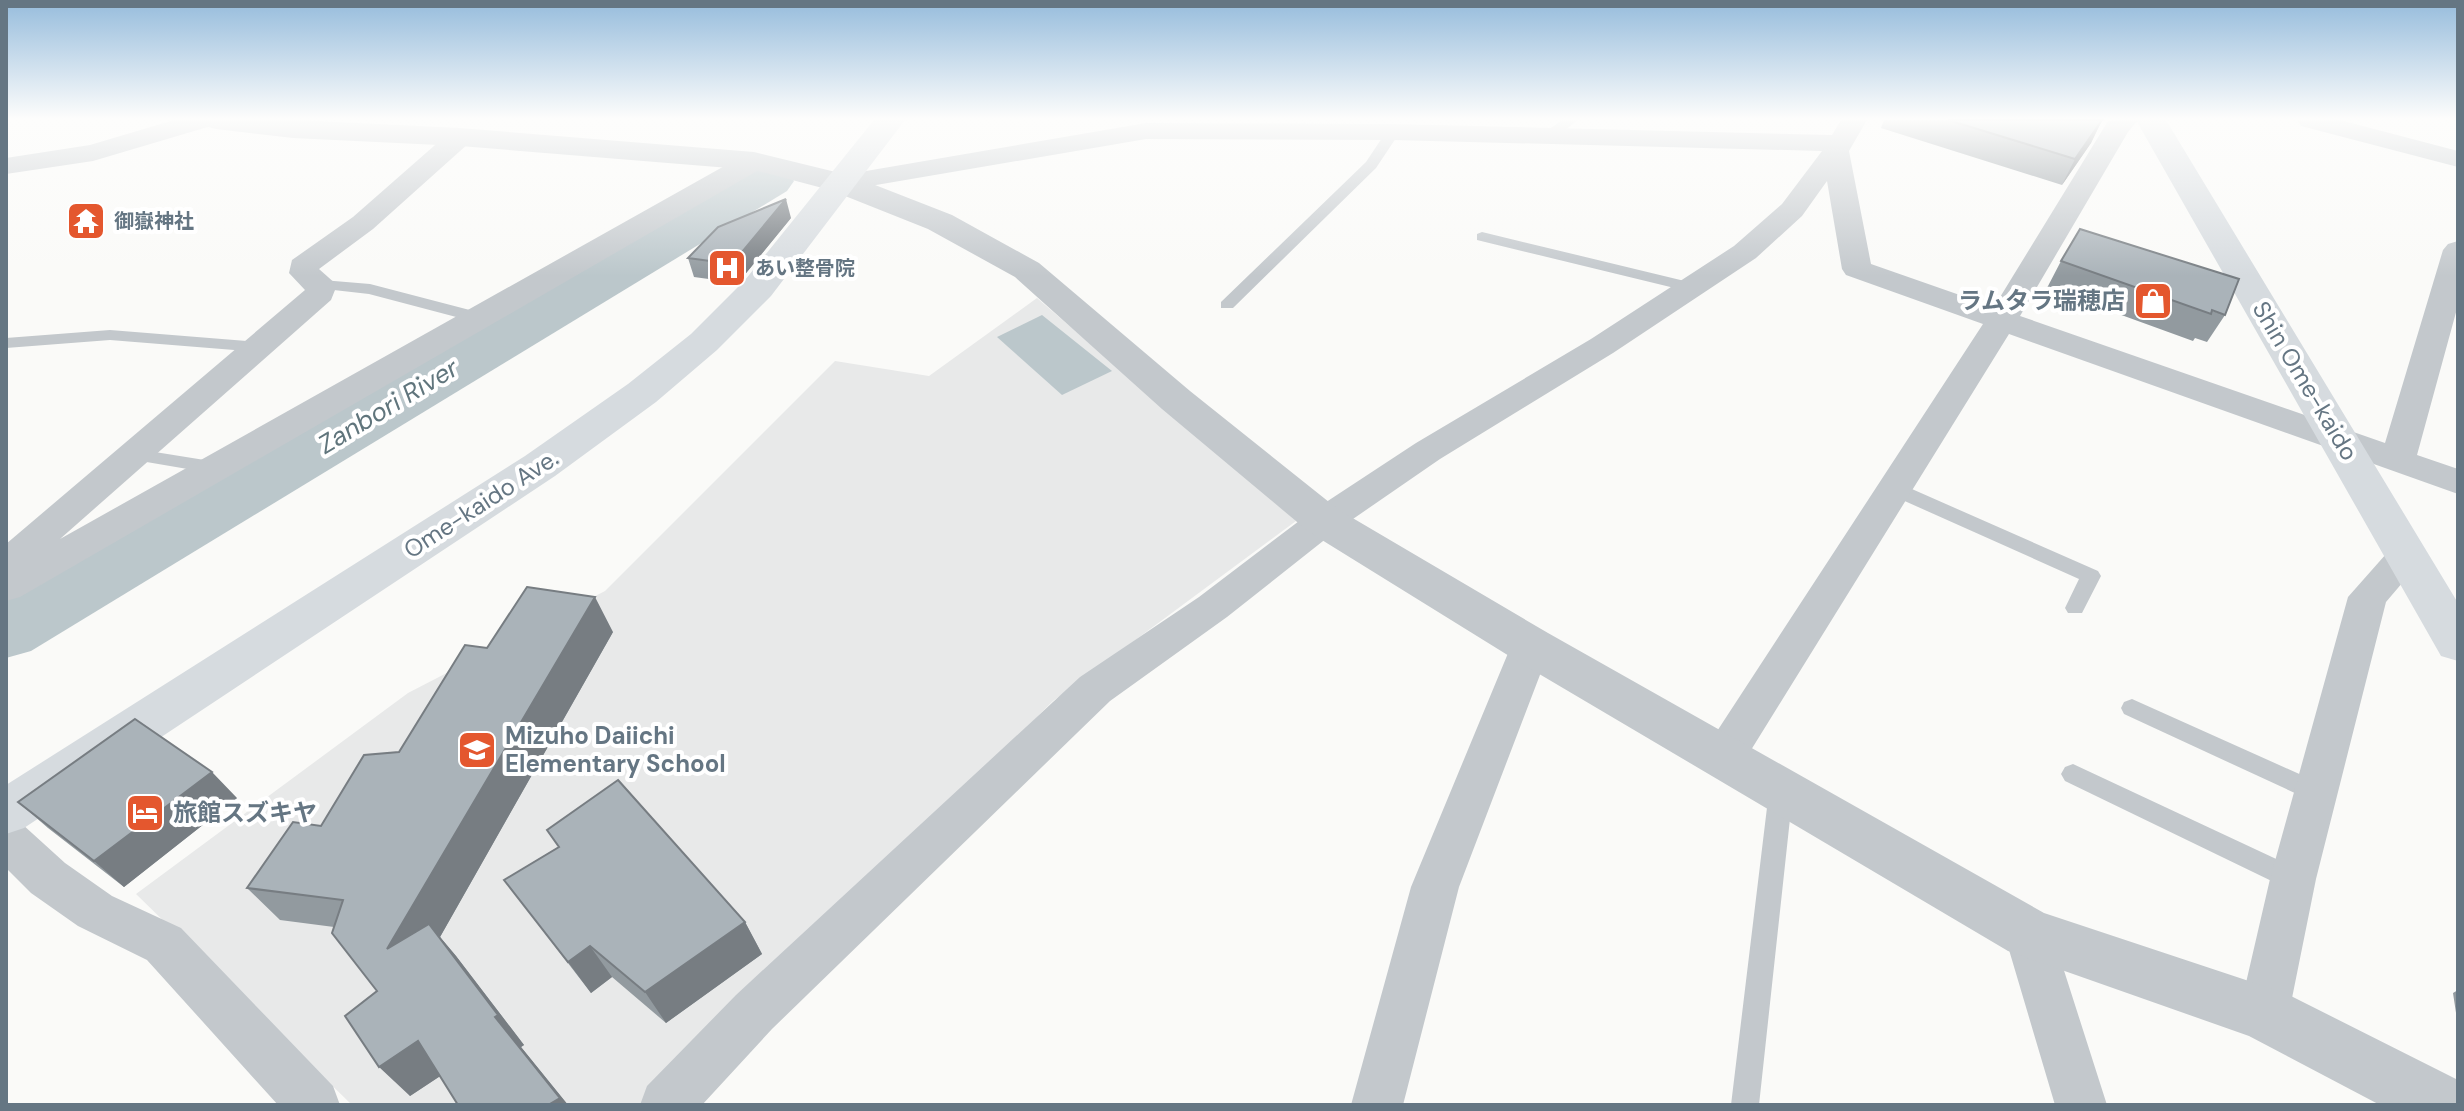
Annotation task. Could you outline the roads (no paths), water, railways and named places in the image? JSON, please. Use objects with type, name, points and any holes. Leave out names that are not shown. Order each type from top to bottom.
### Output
[{"type":"main road","name":"Ome-kaido Ave.","points":[[6,812],[617,413],[686,358],[741,306],[850,172]]},
{"type":"main road","name":"Shin Ome-kaido","points":[[2182,172],[2458,643]]},
{"type":"street","points":[[6,565],[130,454],[320,293],[322,285],[304,273],[303,266],[363,223],[421,172]]},
{"type":"street","points":[[6,587],[735,172]]},
{"type":"street","points":[[797,172],[841,183],[964,233],[1027,270],[1176,400],[1324,521],[1531,646],[2028,933],[2264,1013],[2443,1105]]},
{"type":"street","points":[[841,183],[902,172]]},
{"type":"street","points":[[666,1105],[754,1012],[1095,689],[1213,607],[1324,521],[1428,451],[1602,346],[1778,225],[1818,172]]},
{"type":"street","points":[[1847,172],[1857,269],[2458,482]]},
{"type":"street","points":[[1723,758],[1896,489],[2090,172]]},
{"type":"street","points":[[2398,460],[2458,250]]},
{"type":"street","points":[[2264,1013],[2293,879],[2368,597],[2407,555]]},
{"type":"street","points":[[1377,1105],[1435,887],[1531,646]]},
{"type":"street","points":[[6,838],[48,878],[95,911],[164,944],[314,1105]]},
{"type":"street","points":[[2028,933],[2081,1105]]},
{"type":"lane","points":[[1227,305],[1364,172]]},
{"type":"lane","points":[[1482,237],[1691,287]]},
{"type":"lane","points":[[322,285],[370,289],[479,318]]},
{"type":"lane","points":[[6,343],[110,335],[258,347]]},
{"type":"lane","points":[[130,454],[217,468]]},
{"type":"lane","points":[[1896,489],[2091,576],[2075,608]]},
{"type":"lane","points":[[2132,708],[2318,793]]},
{"type":"lane","points":[[2073,774],[2293,879]]},
{"type":"lane","points":[[1745,1105],[1781,791]]},
{"type":"waterway","name":"Zanbori River","points":[[6,632],[770,181]]},
{"type":"place","name":"御嶽神社","points":[[86,221]]},
{"type":"place","name":"あい整骨院","points":[[727,268]]},
{"type":"place","name":"ラムタラ瑞穂店","points":[[2153,301]]},
{"type":"place","name":"Mizuho Daiichi Elementary School","points":[[477,750]]},
{"type":"place","name":"旅館スズキヤ","points":[[145,813]]}]
